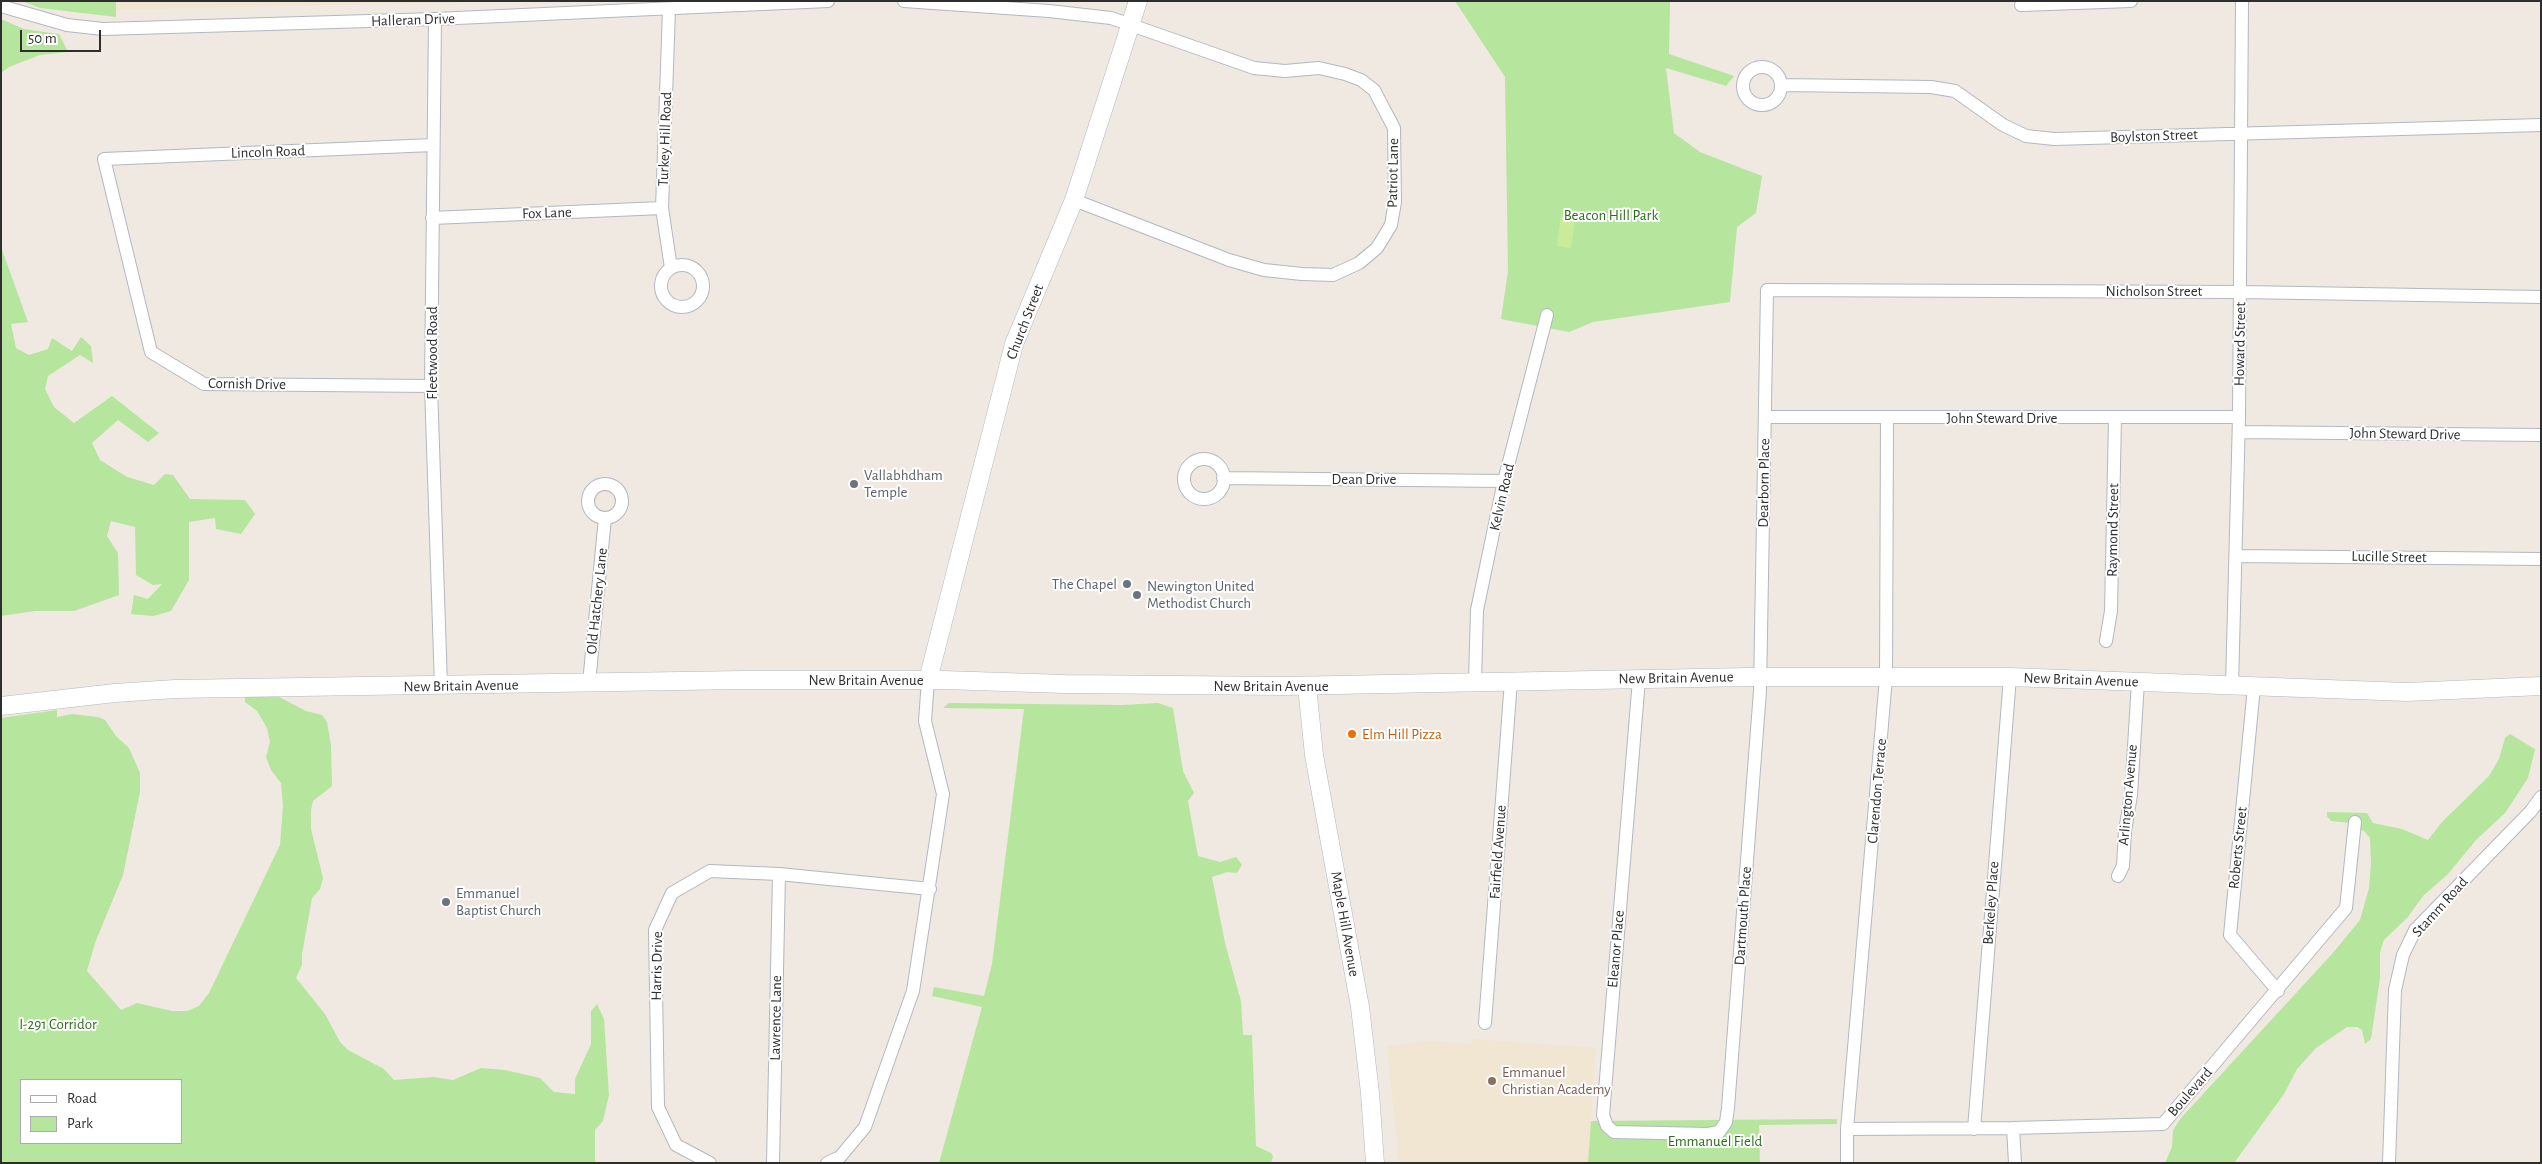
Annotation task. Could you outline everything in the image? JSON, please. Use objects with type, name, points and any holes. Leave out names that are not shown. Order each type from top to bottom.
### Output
[{"type":"main road","name":"Church Street","points":[[928,680],[1014,344],[1074,200],[1138,1]]},
{"type":"main road","name":"New Britain Avenue","points":[[1,706],[115,693],[175,689],[742,680],[928,680],[1184,686],[1307,686],[1475,681],[1761,677],[2010,677],[2407,692],[2541,686]]},
{"type":"main road","name":"Maple Hill Avenue","points":[[1307,686],[1314,755],[1360,1007],[1370,1093],[1375,1163]]},
{"type":"street","name":"Halleran Drive","points":[[1,6],[67,25],[103,28],[435,20],[828,1]]},
{"type":"street","points":[[904,1],[1049,11],[1111,18],[1131,26]]},
{"type":"street","points":[[2021,5],[2131,1]]},
{"type":"street","name":"Howard Street","points":[[2232,686],[2237,556],[2241,292],[2240,133],[2242,1]]},
{"type":"street","name":"Turkey Hill Road","points":[[669,10],[662,208],[671,268]]},
{"type":"street","name":"Fleetwood Road","points":[[435,20],[431,386],[441,686]]},
{"type":"street","name":"Patriot Lane","points":[[1074,200],[1228,260],[1264,270],[1302,274],[1333,275],[1359,263],[1377,248],[1391,225],[1395,202],[1394,128],[1374,90],[1353,77],[1319,68],[1285,71],[1254,68],[1131,26]]},
{"type":"street","name":"Boylston Street","points":[[1781,85],[1931,86],[1955,91],[2003,125],[2026,136],[2054,139],[2541,125]]},
{"type":"street","name":"Lincoln Road","points":[[104,159],[433,145]]},
{"type":"street","name":"Cornish Drive","points":[[104,159],[151,352],[204,384],[431,386]]},
{"type":"street","name":"Fox Lane","points":[[432,218],[662,208]]},
{"type":"street","name":"Nicholson Street","points":[[1767,290],[2241,292],[2541,297]]},
{"type":"street","name":"Dearborn Place","points":[[1761,677],[1767,290]]},
{"type":"street","name":"Kelvin Road","points":[[1475,681],[1477,610],[1504,481],[1547,316]]},
{"type":"street","name":"John Steward Drive","points":[[1765,417],[2239,417]]},
{"type":"street","name":"Clarendon Terrace","points":[[1847,1163],[1847,1129],[1886,678],[1888,418]]},
{"type":"street","name":"Raymond Street","points":[[2106,641],[2111,611],[2115,418]]},
{"type":"street","name":"John Steward Drive","points":[[2238,432],[2541,435]]},
{"type":"street","name":"Dean Drive","points":[[1223,478],[1504,481]]},
{"type":"street","name":"Old Hatchery Lane","points":[[589,683],[605,518]]},
{"type":"street","name":"Lucille Street","points":[[2237,556],[2541,558]]},
{"type":"street","name":"Dartmouth Place","points":[[1697,1134],[1719,1132],[1726,1122],[1728,1108],[1761,677]]},
{"type":"street","name":"Berkeley Place","points":[[1974,1129],[2010,677]]},
{"type":"street","name":"Eleanor Place","points":[[1639,679],[1602,1115],[1607,1126],[1614,1132],[1697,1134]]},
{"type":"street","points":[[827,1163],[840,1157],[865,1127],[913,991],[930,890],[943,794],[925,721],[928,680]]},
{"type":"street","name":"Fairfield Avenue","points":[[1485,1023],[1511,681]]},
{"type":"street","name":"Arlington Avenue","points":[[2118,876],[2124,865],[2126,826],[2131,795],[2138,682]]},
{"type":"street","name":"Roberts Street","points":[[2254,687],[2230,935],[2278,991]]},
{"type":"street","name":"Stamm Road","points":[[2389,1163],[2395,990],[2403,955],[2415,930],[2531,811],[2541,797]]},
{"type":"street","name":"Boulevard","points":[[1847,1129],[1974,1129],[2163,1124],[2278,991],[2346,908],[2355,822]]},
{"type":"street","name":"Harris Drive","points":[[710,1163],[676,1144],[658,1107],[655,930],[672,893],[710,871],[779,874],[930,890]]},
{"type":"street","name":"Lawrence Lane","points":[[773,1163],[779,874]]},
{"type":"street","points":[[2013,1128],[2015,1163]]},
{"type":"shaded area","points":[[42,1],[520,1],[100,10]]},
{"type":"shaded area","name":"Emmanuel Christian Academy","points":[[1473,1039],[1596,1048],[1588,1163],[1399,1163],[1387,1046],[1428,1041],[1472,1044]]},
{"type":"green space","points":[[22,1],[116,1],[116,17],[40,8]]},
{"type":"green space","name":"Beacon Hill Park","points":[[1455,1],[1670,1],[1669,54],[1734,76],[1726,86],[1666,68],[1674,133],[1700,152],[1762,176],[1756,213],[1737,227],[1730,302],[1593,322],[1569,332],[1501,319],[1508,271],[1505,77]]},
{"type":"green space","points":[[1,19],[24,29],[59,34],[68,52],[40,55],[9,67],[1,73]]},
{"type":"green space","points":[[1561,217],[1575,219],[1571,248],[1557,246]]},
{"type":"green space","points":[[1,247],[28,322],[11,324],[16,348],[29,355],[48,349],[52,338],[72,351],[81,337],[91,346],[93,363],[80,355],[48,376],[45,389],[54,407],[74,423],[112,396],[159,433],[148,442],[118,420],[92,443],[100,460],[127,477],[154,485],[165,474],[173,475],[190,499],[245,500],[255,514],[241,534],[216,529],[215,518],[189,522],[189,580],[171,611],[153,616],[131,614],[134,595],[148,599],[162,584],[153,585],[136,575],[135,527],[111,521],[107,536],[118,553],[119,595],[74,611],[35,611],[1,616]]},
{"type":"green space","name":"I-291 Corridor","points":[[245,696],[277,696],[306,711],[322,715],[327,722],[331,745],[332,786],[313,801],[311,810],[311,829],[323,878],[320,889],[312,898],[302,954],[302,965],[296,978],[325,1014],[340,1042],[348,1050],[384,1069],[394,1080],[434,1077],[453,1080],[481,1068],[505,1070],[540,1078],[554,1092],[575,1094],[575,1079],[591,1044],[591,1011],[597,1004],[604,1019],[609,1095],[603,1121],[595,1130],[595,1163],[1,1163],[1,718],[57,710],[57,717],[72,714],[98,717],[105,720],[116,736],[129,748],[140,773],[140,792],[123,875],[95,943],[87,971],[121,1010],[137,1003],[172,1011],[187,1011],[199,1006],[209,993],[280,845],[283,805],[281,783],[271,770],[266,757],[270,742],[267,728],[257,711],[245,702]]},
{"type":"green space","points":[[949,703],[1122,705],[1158,703],[1173,708],[1183,771],[1194,793],[1188,801],[1198,856],[1220,862],[1236,857],[1242,865],[1237,873],[1227,872],[1212,877],[1225,943],[1241,1001],[1243,1035],[1252,1035],[1256,1146],[1271,1153],[1273,1156],[1271,1163],[939,1163],[982,1007],[932,996],[934,987],[984,996],[992,964],[1024,709],[943,708]]},
{"type":"green space","points":[[2510,734],[2535,749],[2528,778],[2505,813],[2476,840],[2448,874],[2423,896],[2408,917],[2384,940],[2380,952],[2380,978],[2371,1039],[2365,1044],[2362,1030],[2357,1027],[2347,1027],[2316,1048],[2297,1069],[2284,1094],[2234,1163],[2165,1163],[2172,1147],[2173,1130],[2181,1118],[2332,954],[2360,920],[2369,888],[2370,838],[2365,832],[2350,823],[2331,821],[2327,816],[2327,812],[2367,813],[2373,823],[2402,829],[2428,840],[2442,822],[2489,776],[2499,759],[2505,738]]},
{"type":"green space","name":"Emmanuel Field","points":[[1837,1119],[1837,1124],[1759,1125],[1760,1163],[1588,1163],[1591,1121]]},
{"type":"place","name":"Vallabhdham Temple","points":[[854,484]]},
{"type":"place","name":"The Chapel","points":[[1127,584]]},
{"type":"place","name":"Newington United Methodist Church","points":[[1137,595]]},
{"type":"place","name":"Elm Hill Pizza","points":[[1352,734]]},
{"type":"place","name":"Emmanuel Baptist Church","points":[[446,902]]},
{"type":"place","name":"Emmanuel Christian Academy","points":[[1492,1081]]}]
